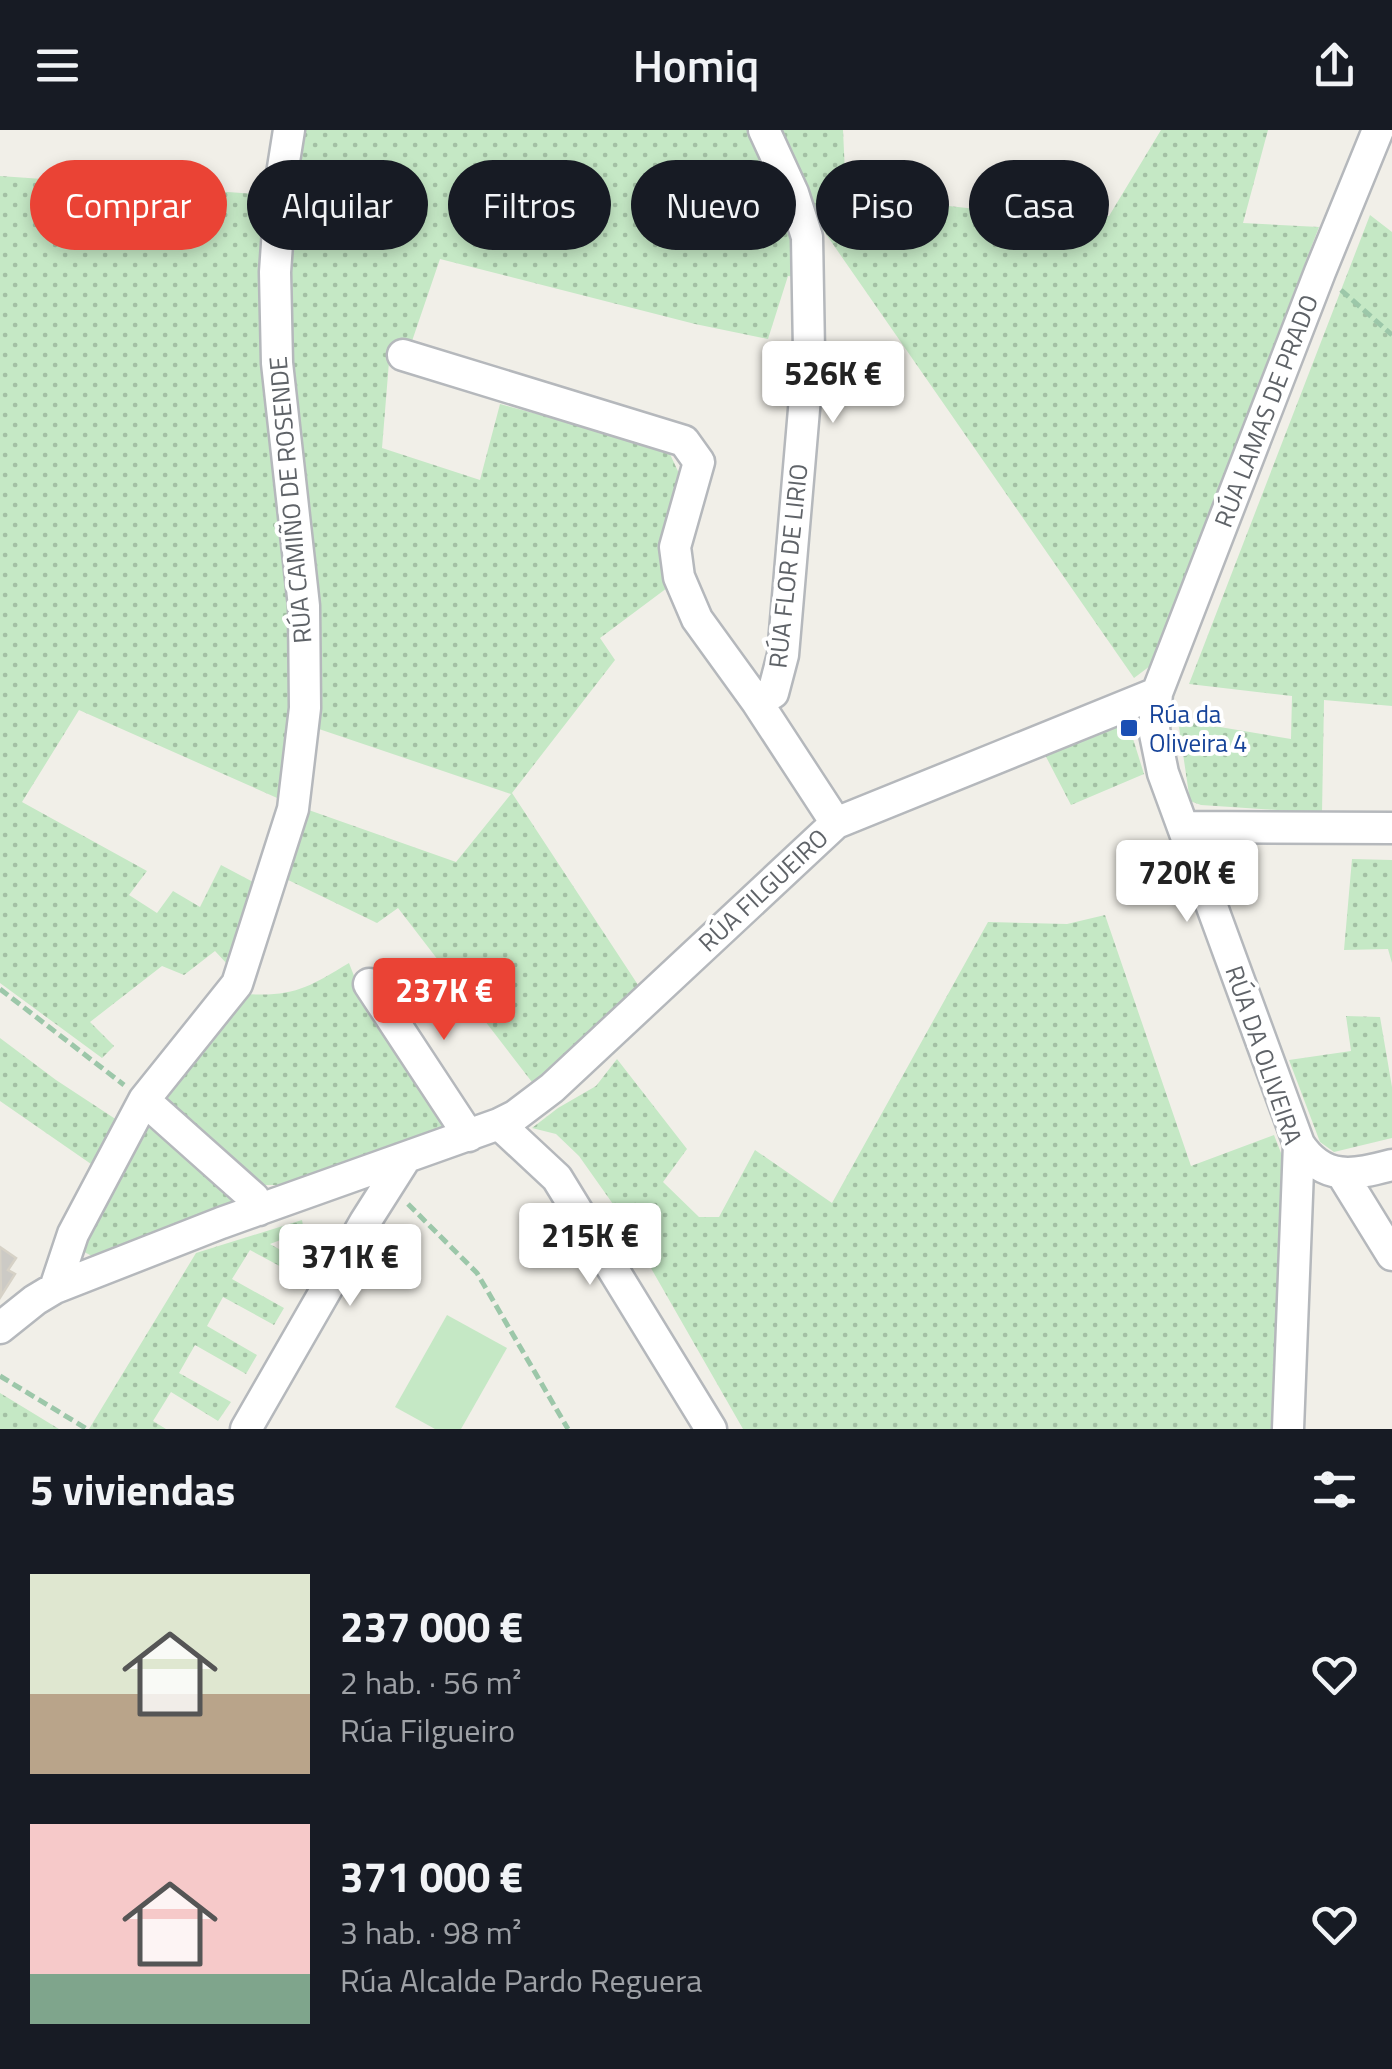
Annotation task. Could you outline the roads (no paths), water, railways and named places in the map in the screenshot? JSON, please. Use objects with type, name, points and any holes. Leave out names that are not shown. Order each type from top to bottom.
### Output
[{"type":"street","name":"RÚA CAMIÑO DE ROSENDE","points":[[55,1288],[73,1234],[144,1100],[237,984],[293,809],[306,708],[304,606],[276,363],[275,272],[289,130]]},
{"type":"street","name":"RÚA FLOR DE LIRIO","points":[[757,702],[772,692],[783,656],[809,352],[807,236],[793,193],[764,130]]},
{"type":"street","name":"RÚA LAMAS DE PRADO","points":[[1157,693],[1378,130]]},
{"type":"street","points":[[403,355],[684,441],[699,462],[675,548],[679,578],[697,619],[836,822]]},
{"type":"street","name":"RÚA FILGUEIRO","points":[[0,1328],[55,1288],[516,1116],[552,1088],[836,822],[1157,693]]},
{"type":"street","name":"RÚA DA OLIVEIRA","points":[[1157,693],[1154,729],[1164,773],[1300,1144],[1288,1429]]},
{"type":"street","points":[[1183,827],[1392,828]]},
{"type":"street","points":[[369,984],[469,1136]]},
{"type":"street","points":[[144,1100],[254,1198],[259,1210]]},
{"type":"street","points":[[499,1124],[557,1178],[711,1429]]},
{"type":"street","points":[[1300,1144],[1312,1161],[1342,1174],[1392,1166]]},
{"type":"street","points":[[246,1429],[405,1159]]},
{"type":"street","points":[[1342,1174],[1392,1255]]},
{"type":"place","name":"Rúa da Oliveira 4","points":[[1129,728]]}]
